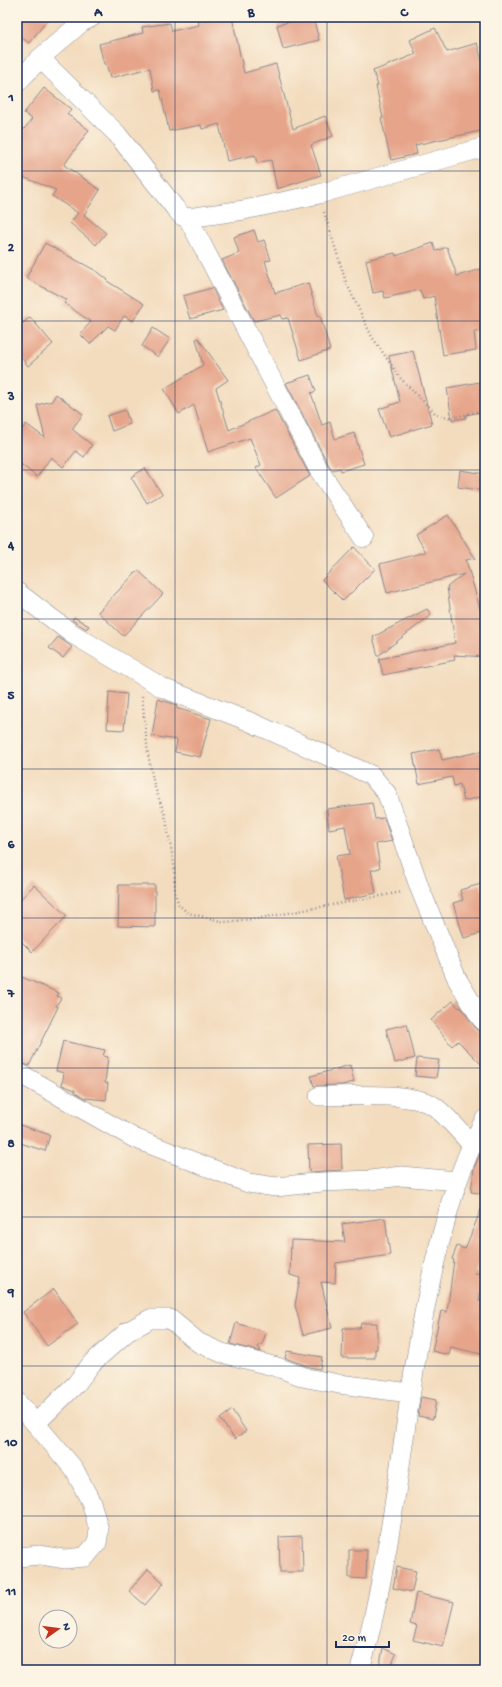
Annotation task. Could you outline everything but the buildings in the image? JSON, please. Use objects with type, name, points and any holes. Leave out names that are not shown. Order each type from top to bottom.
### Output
[{"type":"street","points":[[17,83],[40,58],[82,22],[92,17]]},
{"type":"street","points":[[40,58],[117,134],[175,208],[182,216],[188,218],[244,210],[319,194],[485,147]]},
{"type":"street","points":[[188,218],[319,470],[364,538]]},
{"type":"street","points":[[17,592],[71,633],[163,688],[248,721],[371,775],[387,794],[420,889],[458,979],[485,1023]]},
{"type":"street","points":[[17,1072],[134,1138],[248,1183],[276,1187],[322,1182],[371,1180],[401,1176],[457,1181]]},
{"type":"street","points":[[319,1096],[381,1096],[409,1099],[432,1105],[452,1123],[475,1151]]},
{"type":"street","points":[[360,1670],[367,1646],[391,1528],[410,1393],[429,1289],[446,1215],[457,1181],[475,1151],[485,1120]]},
{"type":"street","points":[[36,1423],[76,1384],[92,1363],[126,1332],[150,1319],[170,1319],[200,1343],[222,1353],[277,1367],[307,1378],[338,1384],[410,1393]]},
{"type":"street","points":[[17,1402],[74,1469],[91,1502],[99,1530],[97,1543],[85,1557],[64,1559],[40,1555],[17,1557]]},
{"type":"path","points":[[319,194],[346,282],[372,338],[401,379],[436,414],[451,418],[465,416],[485,410]]},
{"type":"path","points":[[139,674],[148,754],[154,785],[165,815],[174,864],[175,894],[179,905],[188,913],[225,922],[261,918],[420,889]]}]
